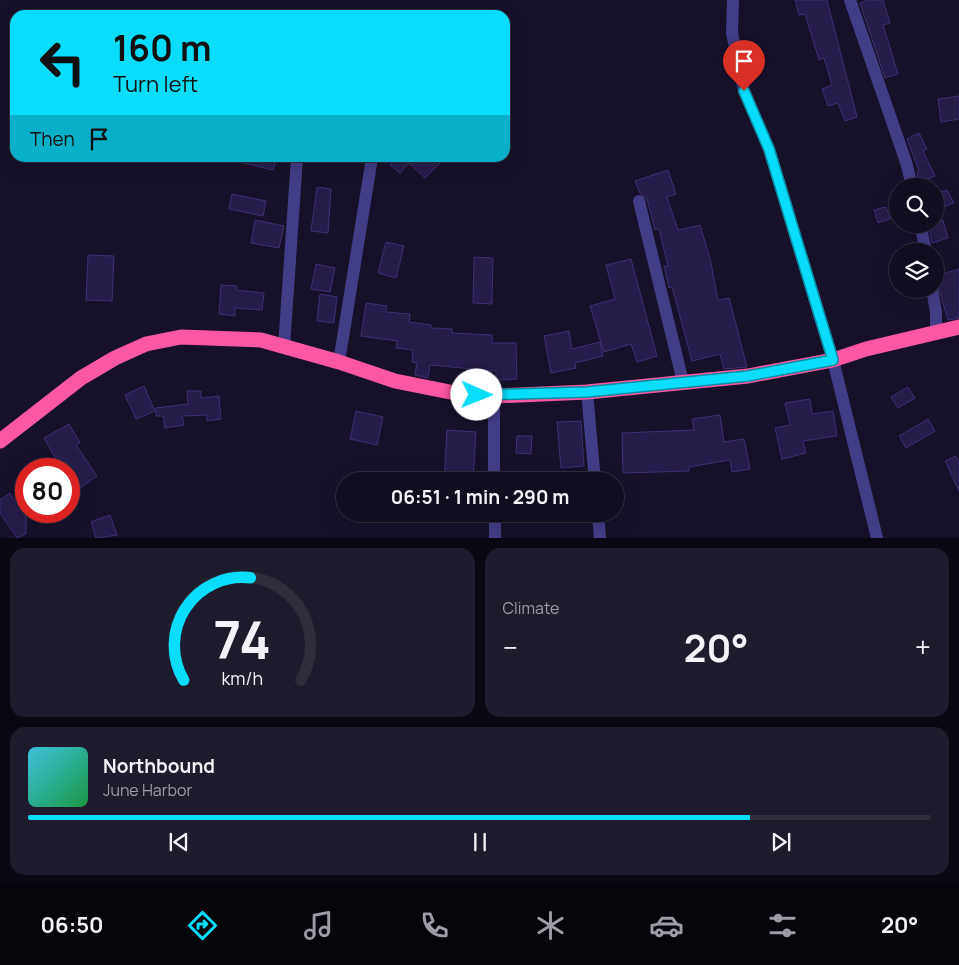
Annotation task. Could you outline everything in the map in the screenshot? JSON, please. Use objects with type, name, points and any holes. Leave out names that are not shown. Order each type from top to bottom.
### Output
[{"type":"highway","points":[[0,441],[82,378],[115,358],[146,344],[189,338],[260,340],[339,362],[395,381],[460,394],[494,396],[587,392],[748,376],[833,360],[866,349],[959,327]]},
{"type":"street","points":[[733,0],[732,33],[744,91],[769,149],[833,360],[876,538]]},
{"type":"street","points":[[850,0],[910,178]]},
{"type":"street","points":[[284,347],[297,162]]},
{"type":"street","points":[[339,362],[371,162]]},
{"type":"street","points":[[639,201],[683,382]]},
{"type":"street","points":[[934,298],[936,333]]},
{"type":"street","points":[[587,392],[594,472]]},
{"type":"street","points":[[494,396],[494,472]]},
{"type":"street","points":[[495,522],[495,538]]},
{"type":"street","points":[[599,522],[600,538]]},
{"type":"building","points":[[795,0],[827,0],[857,117],[845,121],[838,103],[828,106],[822,89],[832,85],[824,58],[819,60],[805,14],[799,15]]},
{"type":"building","points":[[868,0],[883,0],[890,23],[883,25],[898,74],[885,78],[860,3]]},
{"type":"building","points":[[959,96],[959,119],[941,122],[938,99]]},
{"type":"building","points":[[919,133],[927,149],[923,151],[935,176],[919,178],[917,172],[919,171],[907,139]]},
{"type":"building","points":[[240,162],[276,162],[273,170]]},
{"type":"building","points":[[393,162],[441,162],[425,178],[409,163],[400,173],[390,165]]},
{"type":"building","points":[[668,170],[676,194],[667,197],[678,230],[700,225],[710,258],[718,300],[729,298],[747,367],[724,369],[720,354],[692,361],[672,287],[669,288],[664,266],[668,266],[659,229],[655,230],[647,199],[640,193],[635,181]]},
{"type":"building","points":[[317,187],[331,189],[328,233],[311,231]]},
{"type":"building","points":[[947,190],[954,203],[944,207],[944,191]]},
{"type":"building","points":[[232,194],[266,201],[263,216],[229,209]]},
{"type":"building","points":[[886,207],[889,219],[878,223],[874,210]]},
{"type":"building","points":[[255,220],[284,226],[279,248],[251,243]]},
{"type":"building","points":[[944,224],[948,238],[932,243],[930,233],[944,233]]},
{"type":"building","points":[[386,242],[404,246],[396,278],[378,273]]},
{"type":"building","points":[[88,255],[114,256],[112,301],[86,300]]},
{"type":"building","points":[[474,257],[493,258],[492,304],[473,303]]},
{"type":"building","points":[[631,259],[657,356],[637,362],[631,344],[604,352],[590,306],[615,299],[606,265]]},
{"type":"building","points":[[316,264],[335,268],[330,292],[311,289]]},
{"type":"building","points":[[959,269],[959,318],[948,320],[942,298],[944,298],[944,273]]},
{"type":"building","points":[[221,285],[237,286],[237,290],[264,293],[262,310],[235,308],[235,316],[219,314]]},
{"type":"building","points":[[320,294],[337,297],[334,323],[317,321]]},
{"type":"building","points":[[366,303],[387,306],[386,312],[410,314],[409,322],[431,325],[431,328],[452,329],[452,333],[492,335],[492,343],[516,343],[517,379],[496,380],[496,371],[430,365],[428,378],[415,375],[417,363],[412,362],[413,350],[396,348],[397,341],[361,336]]},
{"type":"building","points":[[569,331],[572,349],[600,342],[603,356],[575,363],[576,368],[551,373],[544,336]]},
{"type":"building","points":[[144,386],[155,411],[136,419],[125,395]]},
{"type":"building","points":[[908,387],[915,398],[898,408],[891,397]]},
{"type":"building","points":[[187,391],[201,391],[201,398],[219,396],[221,419],[207,421],[207,415],[182,416],[184,425],[165,428],[163,416],[156,416],[156,408],[188,404]]},
{"type":"building","points":[[810,399],[812,414],[833,411],[837,436],[803,441],[806,453],[782,459],[775,428],[790,425],[785,403]]},
{"type":"building","points":[[356,411],[383,417],[377,445],[350,439]]},
{"type":"building","points":[[720,415],[724,442],[744,439],[750,469],[732,472],[730,460],[689,467],[689,471],[623,472],[622,433],[694,430],[692,419]]},
{"type":"building","points":[[928,419],[935,431],[906,448],[899,436]]},
{"type":"building","points":[[581,421],[584,466],[561,468],[557,422]]},
{"type":"building","points":[[69,424],[80,443],[76,445],[97,476],[80,488],[80,458],[55,458],[44,438]]},
{"type":"building","points":[[447,430],[476,432],[474,472],[445,472]]},
{"type":"building","points":[[517,436],[532,436],[531,454],[516,453]]},
{"type":"building","points":[[956,456],[959,463],[959,491],[945,461]]},
{"type":"building","points":[[10,493],[13,499],[15,498],[15,523],[26,523],[26,534],[17,538],[0,513],[0,500]]},
{"type":"building","points":[[110,515],[117,535],[96,538],[91,522]]},
{"type":"route","points":[[477,395],[587,392],[748,376],[833,360],[769,149],[744,91]]}]
